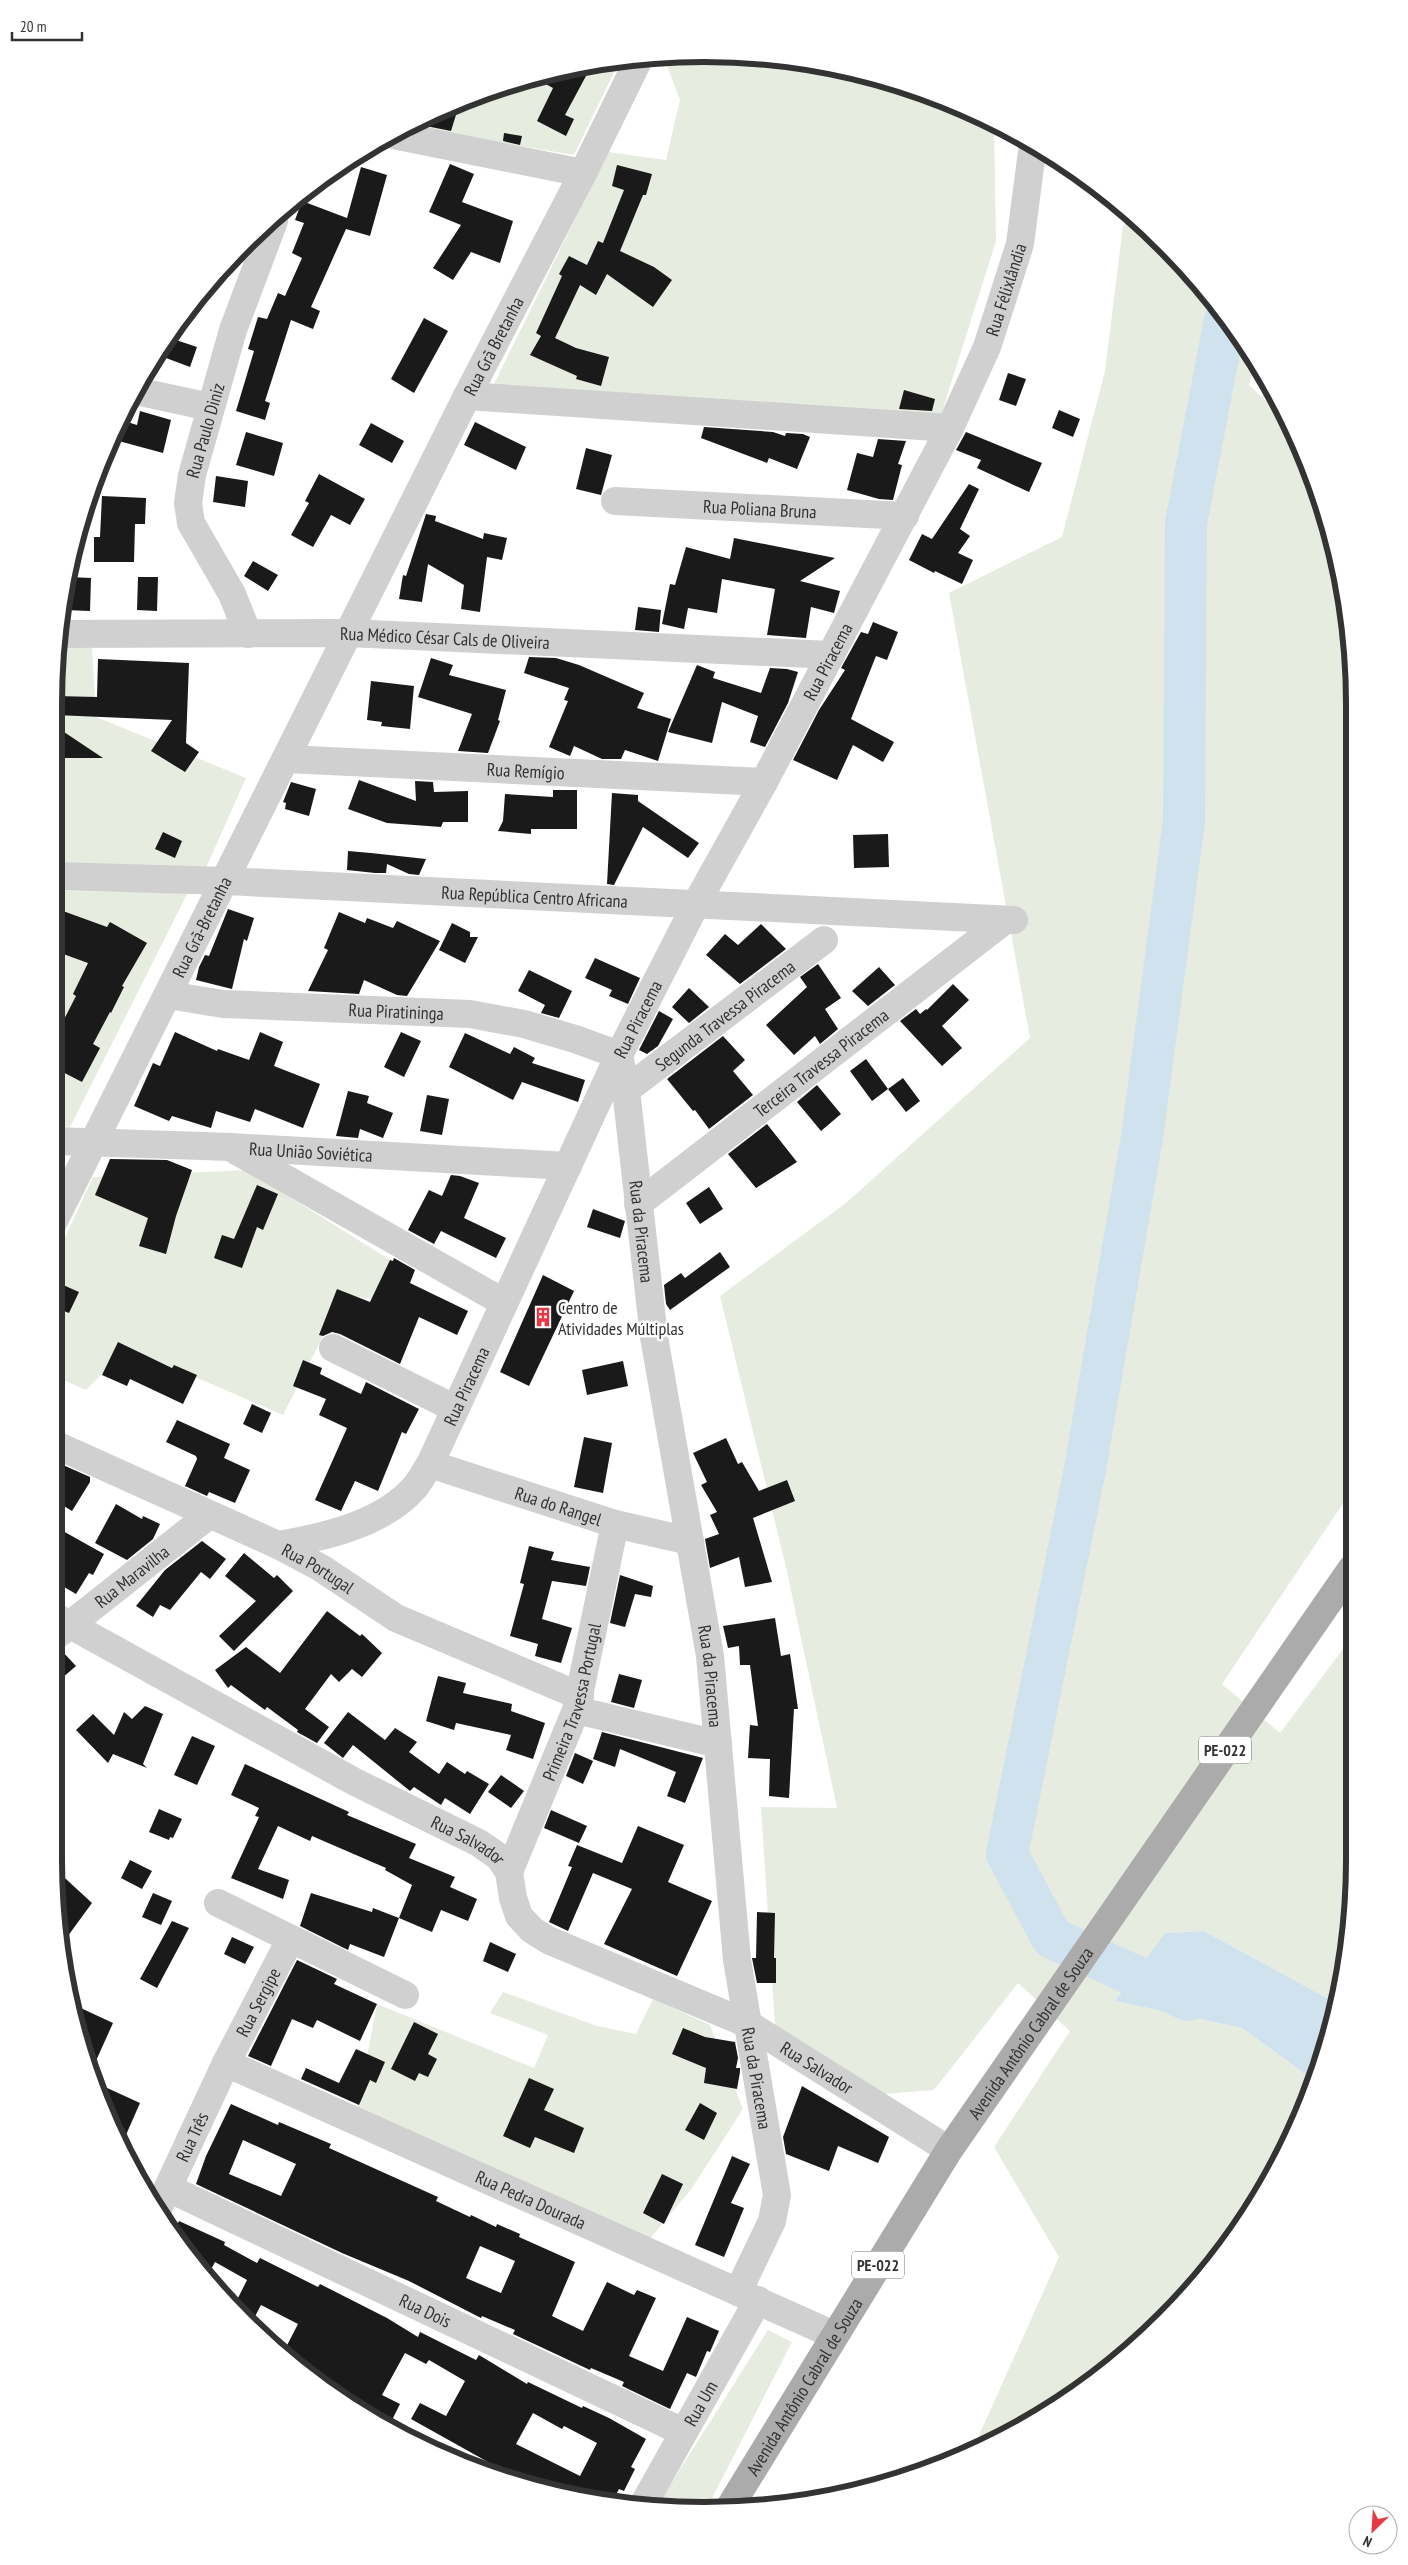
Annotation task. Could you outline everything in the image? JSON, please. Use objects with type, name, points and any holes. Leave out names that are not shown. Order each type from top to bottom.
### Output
[{"type":"main road","name":"Avenida Antônio Cabral de Souza","points":[[733,2501],[949,2150],[1346,1577]]},
{"type":"street","name":"Rua Grã Bretanha","points":[[348,633],[467,396],[583,173],[635,67]]},
{"type":"street","points":[[404,137],[583,173]]},
{"type":"street","name":"Rua Félixlândia","points":[[950,428],[987,347],[1020,244],[1032,153]]},
{"type":"street","name":"Rua Paulo Diniz","points":[[248,634],[232,594],[191,523],[188,502],[192,475],[233,330],[270,232]]},
{"type":"street","points":[[143,393],[210,407]]},
{"type":"street","points":[[467,396],[950,428]]},
{"type":"street","name":"Rua Piracema","points":[[278,1545],[327,1534],[377,1514],[396,1504],[416,1486],[430,1464],[454,1408],[619,1055],[696,904],[764,782],[950,428]]},
{"type":"street","name":"Rua Poliana Bruna","points":[[615,501],[905,516]]},
{"type":"street","name":"Rua Médico César Cals de Oliveira","points":[[67,634],[348,633],[831,655]]},
{"type":"street","name":"Rua Grã-Bretanha","points":[[62,1205],[287,759],[348,633]]},
{"type":"street","name":"Rua Remígio","points":[[287,759],[764,782]]},
{"type":"street","name":"Rua República Centro Africana","points":[[62,876],[226,881],[1009,921]]},
{"type":"street","name":"Terceira Travessa Piracema","points":[[638,1204],[1009,921]]},
{"type":"street","name":"Segunda Travessa Piracema","points":[[626,1090],[824,940]]},
{"type":"street","name":"Rua Piratininga","points":[[168,994],[223,1004],[470,1014],[524,1024],[575,1038],[619,1055]]},
{"type":"street","name":"Rua da Piracema","points":[[619,1055],[626,1090],[654,1337],[710,1656],[737,1960],[777,2196],[772,2221],[748,2296]]},
{"type":"street","name":"Rua União Soviética","points":[[62,1141],[230,1147],[568,1166]]},
{"type":"street","points":[[230,1147],[503,1302]]},
{"type":"street","points":[[333,1348],[454,1408]]},
{"type":"street","name":"Rua Portugal","points":[[62,1448],[278,1545],[321,1568],[396,1618],[578,1703],[718,1744]]},
{"type":"street","name":"Rua do Rangel","points":[[430,1464],[615,1524],[690,1541]]},
{"type":"street","name":"Rua Maravilha","points":[[62,1625],[209,1515]]},
{"type":"street","name":"Primeira Travessa Portugal","points":[[509,1872],[578,1703],[615,1524]]},
{"type":"street","name":"Rua Salvador","points":[[62,1627],[356,1782],[479,1843],[499,1857],[509,1872],[512,1898],[519,1916],[532,1930],[548,1940],[748,2024],[949,2150]]},
{"type":"street","points":[[218,1903],[405,1995]]},
{"type":"street","name":"Rua Sergipe","points":[[226,2063],[290,1940]]},
{"type":"street","name":"Rua Três","points":[[163,2199],[226,2063]]},
{"type":"street","name":"Rua Pedra Dourada","points":[[226,2063],[834,2335]]},
{"type":"street","name":"Rua Dois","points":[[163,2199],[683,2432]]},
{"type":"street","name":"Rua Um","points":[[646,2499],[683,2432],[748,2296]]},
{"type":"shaded area","points":[[704,62],[788,68],[870,84],[949,111],[994,132],[996,241],[941,415],[493,386],[608,152],[666,160],[680,100],[666,64]]},
{"type":"shaded area","points":[[616,69],[574,155],[420,129],[459,111],[538,84]]},
{"type":"shaded area","points":[[1126,221],[1158,250],[1213,313],[1253,372],[1249,385],[1272,407],[1297,459],[1324,538],[1340,620],[1346,704],[1346,1499],[1222,1684],[1280,1733],[1346,1645],[1346,1861],[1344,1903],[1340,1945],[1330,2000],[1204,1931],[1165,1933],[1115,2001],[1242,2028],[1308,2076],[1297,2106],[1260,2182],[1213,2252],[1158,2315],[1095,2370],[1025,2417],[976,2441],[1059,2257],[994,2147],[1070,2031],[1018,1983],[934,2090],[884,2094],[775,2026],[761,1807],[837,1808],[786,1567],[720,1296],[846,1203],[1030,1038],[949,593],[1062,537],[1105,371],[1123,226]]},
{"type":"shaded area","points":[[65,646],[92,648],[96,717],[246,778],[205,870],[62,865],[62,704]]},
{"type":"shaded area","points":[[62,891],[188,892],[70,1127],[62,1126]]},
{"type":"shaded area","points":[[247,1170],[390,1260],[372,1299],[344,1295],[283,1415],[128,1348],[86,1390],[62,1380],[62,1244],[93,1177]]},
{"type":"shaded area","points":[[503,1992],[597,2026],[636,2034],[653,1999],[710,2025],[743,2109],[692,2188],[648,2241],[357,2110],[377,2004],[534,2068],[548,2035],[490,2013]]},
{"type":"shaded area","points":[[768,2330],[792,2342],[710,2502],[660,2501]]},
{"type":"water","points":[[1204,1931],[1330,2000],[1324,2027],[1308,2076],[1242,2028],[1115,2001],[1165,1933]]},
{"type":"building","points":[[583,74],[586,76],[565,115],[574,119],[566,136],[537,121],[553,88],[544,83]]},
{"type":"building","points":[[457,112],[451,131],[426,126]]},
{"type":"building","points":[[504,133],[522,136],[520,145],[503,141]]},
{"type":"building","points":[[450,164],[474,174],[462,202],[513,221],[500,263],[471,252],[453,280],[433,268],[461,225],[429,212]]},
{"type":"building","points":[[617,165],[652,174],[646,195],[643,195],[620,251],[654,267],[672,280],[653,307],[607,274],[596,295],[580,285],[555,338],[576,348],[609,357],[601,386],[576,379],[577,376],[530,355],[541,336],[536,333],[562,276],[559,274],[569,256],[587,265],[598,241],[603,243],[624,190],[612,186]]},
{"type":"building","points":[[361,167],[387,175],[370,236],[346,229],[311,307],[320,311],[313,329],[291,320],[265,401],[270,403],[265,420],[236,411],[254,351],[248,349],[258,317],[267,319],[278,293],[285,296],[302,258],[292,253],[304,223],[295,220],[300,206],[305,202],[347,218]]},
{"type":"building","points":[[424,318],[448,331],[414,393],[391,379]]},
{"type":"building","points":[[176,340],[197,347],[190,367],[165,358]]},
{"type":"building","points":[[1008,373],[1026,379],[1016,406],[999,400]]},
{"type":"building","points":[[904,390],[935,399],[932,411],[899,409]]},
{"type":"building","points":[[1059,410],[1080,419],[1073,437],[1052,428]]},
{"type":"building","points":[[140,411],[171,420],[163,453],[119,441],[128,422],[137,425]]},
{"type":"building","points":[[475,422],[526,447],[516,470],[464,445]]},
{"type":"building","points":[[371,423],[404,441],[392,463],[359,445]]},
{"type":"building","points":[[704,427],[773,432],[785,436],[786,433],[803,434],[810,437],[797,469],[769,458],[767,463],[701,438]]},
{"type":"building","points":[[246,432],[283,443],[274,476],[236,465]]},
{"type":"building","points":[[966,432],[1042,463],[1029,492],[977,468],[981,460],[956,450]]},
{"type":"building","points":[[878,439],[906,441],[898,464],[902,465],[893,500],[879,499],[847,490],[857,453],[873,457]]},
{"type":"building","points":[[586,448],[612,455],[601,495],[576,489]]},
{"type":"building","points":[[319,474],[365,499],[350,525],[331,515],[313,547],[291,535],[309,503],[305,501]]},
{"type":"building","points":[[216,476],[248,481],[245,507],[213,502]]},
{"type":"building","points":[[969,484],[979,489],[960,529],[970,536],[958,553],[973,560],[962,584],[935,571],[934,573],[909,560],[922,534],[932,539]]},
{"type":"building","points":[[102,496],[146,498],[145,524],[135,524],[134,562],[94,562],[94,537],[100,537]]},
{"type":"building","points":[[426,514],[436,516],[435,521],[483,539],[484,533],[507,538],[502,560],[487,557],[480,612],[461,609],[464,585],[428,564],[422,602],[399,599],[403,575],[406,576]]},
{"type":"building","points":[[734,538],[835,558],[800,581],[840,591],[834,613],[811,607],[806,638],[767,635],[775,589],[722,579],[717,613],[688,608],[684,629],[662,624],[670,584],[675,585],[686,547],[730,559]]},
{"type":"building","points":[[253,561],[278,575],[268,591],[244,576]]},
{"type":"building","points":[[75,577],[91,578],[90,611],[70,610]]},
{"type":"building","points":[[138,577],[158,577],[157,611],[137,610]]},
{"type":"building","points":[[638,607],[661,610],[659,632],[635,630]]},
{"type":"building","points":[[873,622],[898,632],[887,660],[876,656],[851,719],[894,742],[883,762],[853,745],[837,780],[793,760],[819,710],[845,670],[841,668],[861,632],[868,634]]},
{"type":"building","points":[[529,657],[556,658],[579,665],[644,693],[637,708],[671,719],[658,761],[625,750],[621,759],[602,759],[574,746],[570,756],[549,747],[568,701],[564,700],[569,688],[524,673]]},
{"type":"building","points":[[431,658],[453,665],[449,675],[506,690],[498,720],[500,721],[488,753],[458,751],[472,714],[418,697]]},
{"type":"building","points":[[98,659],[189,663],[186,743],[199,752],[185,772],[151,751],[172,720],[62,715],[62,696],[97,697]]},
{"type":"building","points":[[697,665],[715,672],[713,678],[761,693],[770,668],[798,672],[788,703],[765,747],[750,742],[758,716],[722,702],[712,743],[668,732]]},
{"type":"building","points":[[371,681],[414,686],[410,729],[381,726],[382,722],[367,720]]},
{"type":"building","points":[[62,731],[103,758],[62,758]]},
{"type":"building","points":[[359,780],[416,801],[415,781],[433,782],[434,792],[468,791],[468,822],[443,822],[441,827],[387,823],[348,809]]},
{"type":"building","points":[[291,782],[316,789],[309,816],[285,809],[286,803],[283,802]]},
{"type":"building","points":[[553,790],[577,790],[577,829],[531,829],[531,834],[498,831],[503,821],[505,794],[553,797]]},
{"type":"building","points":[[612,793],[638,795],[638,801],[699,843],[688,858],[643,827],[614,885],[607,884]]},
{"type":"building","points":[[163,832],[182,841],[175,858],[155,849]]},
{"type":"building","points":[[888,834],[889,867],[854,868],[853,835]]},
{"type":"building","points":[[348,851],[426,859],[419,875],[409,874],[387,864],[386,873],[375,873],[347,870]]},
{"type":"building","points":[[228,909],[254,918],[247,941],[244,939],[232,989],[196,980],[199,967],[205,955],[209,956]]},
{"type":"building","points":[[63,911],[107,927],[110,922],[147,943],[122,986],[124,987],[111,1013],[93,1044],[100,1048],[82,1082],[62,1072],[62,1023],[76,996],[73,994],[88,963],[62,954]]},
{"type":"building","points":[[339,912],[365,923],[367,918],[393,928],[397,921],[440,941],[407,996],[397,995],[364,980],[359,994],[308,991],[328,950],[324,948]]},
{"type":"building","points":[[452,923],[470,932],[470,937],[478,937],[465,963],[439,950]]},
{"type":"building","points":[[761,924],[786,949],[740,984],[706,955],[725,934],[738,945]]},
{"type":"building","points":[[595,958],[640,978],[628,1004],[609,996],[612,990],[585,978]]},
{"type":"building","points":[[818,964],[841,998],[825,1009],[838,1029],[820,1044],[815,1036],[794,1055],[766,1025],[807,987],[800,977]]},
{"type":"building","points":[[879,967],[895,985],[868,1006],[852,991]]},
{"type":"building","points":[[529,970],[572,991],[559,1018],[541,1013],[545,1005],[518,991]]},
{"type":"building","points":[[953,984],[969,1000],[942,1026],[962,1048],[942,1066],[900,1021],[916,1009],[920,1014],[927,1010]]},
{"type":"building","points":[[689,988],[709,1007],[689,1023],[672,1007]]},
{"type":"building","points":[[659,1011],[673,1019],[658,1046],[647,1054],[639,1050]]},
{"type":"building","points":[[175,1032],[217,1051],[218,1049],[249,1060],[260,1032],[283,1042],[274,1066],[320,1084],[303,1128],[255,1109],[250,1122],[216,1111],[211,1128],[172,1116],[169,1121],[134,1106],[153,1063],[160,1066]]},
{"type":"building","points":[[401,1032],[421,1041],[404,1077],[384,1067]]},
{"type":"building","points":[[465,1033],[510,1054],[514,1047],[535,1058],[532,1063],[585,1080],[578,1102],[522,1082],[513,1100],[449,1067]]},
{"type":"building","points":[[723,1036],[745,1060],[733,1071],[753,1095],[709,1129],[695,1110],[693,1111],[667,1079]]},
{"type":"building","points":[[866,1059],[888,1089],[872,1101],[850,1071]]},
{"type":"building","points":[[903,1078],[920,1101],[906,1112],[888,1089]]},
{"type":"building","points":[[817,1085],[841,1114],[821,1131],[797,1102]]},
{"type":"building","points":[[348,1091],[369,1096],[367,1103],[393,1113],[383,1138],[360,1129],[358,1138],[336,1136]]},
{"type":"building","points":[[427,1095],[449,1099],[442,1135],[420,1131]]},
{"type":"building","points":[[767,1124],[797,1162],[756,1188],[728,1154]]},
{"type":"building","points":[[110,1159],[167,1160],[192,1170],[176,1216],[166,1254],[139,1246],[148,1218],[95,1195]]},
{"type":"building","points":[[451,1175],[460,1176],[479,1183],[464,1218],[506,1238],[496,1258],[441,1231],[434,1244],[408,1230],[429,1190],[442,1196]]},
{"type":"building","points":[[257,1185],[278,1194],[263,1230],[257,1227],[242,1268],[214,1258],[222,1235],[234,1239]]},
{"type":"building","points":[[709,1187],[723,1209],[700,1224],[686,1203]]},
{"type":"building","points":[[593,1209],[625,1221],[620,1238],[587,1227]]},
{"type":"building","points":[[720,1252],[730,1267],[670,1310],[666,1304],[664,1285],[681,1273],[685,1278]]},
{"type":"building","points":[[394,1258],[415,1270],[410,1283],[468,1311],[457,1335],[419,1317],[400,1364],[340,1334],[332,1332],[323,1336],[319,1335],[337,1289],[370,1302],[390,1260],[393,1261]]},
{"type":"building","name":"Centro de Atividades Múltiplas","points":[[543,1275],[574,1291],[529,1386],[500,1372]]},
{"type":"building","points":[[62,1285],[79,1292],[69,1313],[62,1310]]},
{"type":"building","points":[[118,1342],[172,1368],[174,1365],[197,1375],[183,1404],[130,1379],[127,1386],[102,1375]]},
{"type":"building","points":[[303,1360],[322,1368],[320,1374],[361,1394],[366,1382],[419,1409],[406,1434],[402,1432],[378,1491],[355,1481],[341,1511],[315,1500],[347,1428],[319,1415],[326,1399],[293,1386]]},
{"type":"building","points":[[623,1361],[628,1386],[587,1395],[582,1370]]},
{"type":"building","points":[[252,1404],[271,1413],[262,1433],[243,1424]]},
{"type":"building","points":[[177,1420],[230,1444],[224,1458],[250,1470],[235,1503],[209,1492],[207,1496],[185,1486],[197,1459],[196,1456],[166,1442]]},
{"type":"building","points":[[584,1437],[612,1443],[603,1493],[574,1487]]},
{"type":"building","points":[[726,1438],[738,1464],[742,1462],[759,1491],[787,1480],[795,1501],[753,1518],[772,1582],[745,1587],[739,1557],[710,1568],[705,1539],[719,1534],[710,1515],[717,1512],[701,1485],[707,1482],[693,1453]]},
{"type":"building","points":[[62,1465],[90,1477],[90,1482],[72,1511],[62,1505]]},
{"type":"building","points":[[116,1504],[142,1519],[143,1516],[160,1524],[153,1539],[127,1560],[95,1543]]},
{"type":"building","points":[[62,1530],[104,1554],[93,1575],[89,1573],[76,1594],[62,1586]]},
{"type":"building","points":[[202,1541],[226,1559],[210,1579],[201,1572],[170,1610],[160,1605],[153,1617],[136,1606],[165,1570]]},
{"type":"building","points":[[529,1546],[554,1552],[551,1560],[590,1567],[586,1586],[552,1581],[542,1619],[572,1628],[561,1663],[535,1656],[538,1644],[510,1636],[524,1584],[520,1583]]},
{"type":"building","points":[[244,1553],[274,1578],[277,1575],[293,1591],[234,1651],[219,1636],[256,1601],[225,1576]]},
{"type":"building","points":[[620,1575],[653,1586],[651,1597],[635,1594],[625,1627],[610,1623]]},
{"type":"building","points":[[327,1611],[360,1636],[362,1634],[382,1653],[362,1677],[352,1669],[339,1682],[331,1674],[305,1709],[329,1727],[317,1743],[297,1732],[298,1730],[267,1707],[265,1710],[231,1685],[228,1688],[215,1670],[246,1647],[280,1673]]},
{"type":"building","points":[[775,1618],[781,1656],[790,1654],[798,1709],[794,1709],[789,1798],[769,1796],[770,1759],[748,1758],[750,1725],[758,1726],[750,1665],[740,1665],[739,1646],[728,1648],[723,1626]]},
{"type":"building","points":[[62,1651],[76,1666],[62,1678]]},
{"type":"building","points":[[619,1674],[642,1680],[634,1708],[611,1702]]},
{"type":"building","points":[[438,1676],[466,1683],[463,1693],[512,1704],[511,1711],[545,1723],[533,1759],[506,1750],[511,1735],[456,1723],[454,1730],[426,1721]]},
{"type":"building","points":[[145,1706],[163,1714],[143,1764],[147,1768],[113,1754],[108,1763],[76,1730],[93,1714],[114,1735],[124,1712],[132,1719]]},
{"type":"building","points":[[348,1712],[385,1740],[395,1728],[417,1742],[409,1752],[439,1774],[447,1762],[465,1774],[467,1771],[489,1784],[470,1814],[445,1798],[441,1805],[414,1787],[410,1791],[353,1745],[343,1758],[324,1743]]},
{"type":"building","points":[[602,1732],[703,1758],[685,1803],[667,1796],[676,1772],[620,1749],[615,1767],[593,1759]]},
{"type":"building","points":[[192,1736],[215,1746],[197,1785],[174,1775]]},
{"type":"building","points":[[575,1753],[593,1761],[583,1784],[566,1776]]},
{"type":"building","points":[[245,1764],[349,1812],[347,1815],[416,1844],[409,1858],[455,1877],[450,1887],[477,1899],[468,1921],[441,1910],[432,1932],[399,1918],[412,1885],[385,1870],[386,1868],[312,1836],[310,1841],[278,1826],[258,1869],[289,1880],[283,1899],[231,1878],[259,1817],[255,1816],[259,1808],[231,1795]]},
{"type":"building","points":[[501,1775],[524,1791],[511,1808],[488,1792]]},
{"type":"building","points":[[159,1809],[182,1819],[173,1838],[170,1837],[169,1840],[149,1832]]},
{"type":"building","points":[[551,1810],[587,1826],[579,1843],[544,1828]]},
{"type":"building","points":[[638,1826],[684,1845],[668,1882],[712,1901],[677,1976],[604,1944],[632,1889],[593,1873],[568,1931],[549,1922],[572,1867],[568,1866],[577,1845],[622,1863]]},
{"type":"building","points":[[130,1860],[152,1871],[142,1889],[121,1878]]},
{"type":"building","points":[[63,1876],[92,1903],[67,1937]]},
{"type":"building","points":[[153,1893],[172,1901],[161,1925],[142,1917]]},
{"type":"building","points":[[311,1893],[372,1912],[373,1908],[399,1918],[384,1957],[350,1944],[348,1950],[300,1926]]},
{"type":"building","points":[[757,1912],[775,1913],[774,1958],[776,1958],[776,1983],[757,1983],[752,1958],[756,1958]]},
{"type":"building","points":[[172,1921],[189,1928],[157,1988],[140,1979]]},
{"type":"building","points":[[232,1937],[254,1947],[245,1964],[224,1954]]},
{"type":"building","points":[[490,1942],[516,1954],[508,1972],[483,1961]]},
{"type":"building","points":[[297,1960],[337,1979],[334,1984],[377,2004],[360,2041],[317,2020],[313,2028],[292,2019],[271,2066],[248,2056]]},
{"type":"building","points":[[80,2008],[113,2023],[95,2062]]},
{"type":"building","points":[[414,2022],[438,2034],[428,2054],[437,2059],[428,2077],[419,2073],[415,2081],[391,2069]]},
{"type":"building","points":[[683,2028],[705,2037],[735,2042],[738,2058],[736,2068],[740,2068],[737,2089],[704,2083],[706,2068],[672,2054]]},
{"type":"building","points":[[356,2049],[385,2062],[376,2083],[370,2080],[359,2105],[301,2079],[306,2068],[339,2083]]},
{"type":"building","points":[[529,2078],[554,2089],[544,2110],[584,2128],[574,2153],[535,2137],[530,2148],[503,2136]]},
{"type":"building","points":[[802,2086],[889,2137],[878,2163],[838,2146],[829,2171],[786,2154],[783,2137]]},
{"type":"building","points":[[104,2087],[140,2103],[125,2137]]},
{"type":"building","points":[[700,2103],[717,2113],[704,2140],[685,2130]]},
{"type":"building","points":[[231,2104],[278,2125],[279,2122],[331,2144],[329,2148],[438,2197],[436,2201],[470,2217],[471,2215],[496,2227],[497,2224],[520,2234],[519,2237],[575,2262],[552,2316],[583,2331],[607,2282],[634,2295],[637,2290],[656,2298],[629,2356],[663,2371],[687,2317],[719,2331],[710,2352],[707,2351],[696,2377],[687,2373],[670,2409],[622,2386],[624,2382],[591,2368],[590,2370],[513,2334],[515,2330],[482,2316],[481,2318],[409,2281],[342,2253],[196,2184],[206,2156]],"holes":[[[243,2140],[296,2164],[281,2196],[229,2174]],[[480,2246],[515,2261],[501,2293],[466,2278]]]},
{"type":"building","points":[[732,2156],[750,2164],[731,2203],[744,2208],[724,2257],[695,2245]]},
{"type":"building","points":[[662,2174],[683,2184],[664,2224],[643,2213]]},
{"type":"building","points":[[179,2221],[225,2242],[224,2245],[257,2263],[260,2258],[318,2287],[320,2284],[387,2318],[418,2337],[420,2332],[476,2360],[479,2355],[527,2384],[528,2382],[582,2408],[583,2406],[609,2418],[646,2439],[631,2467],[635,2469],[624,2491],[619,2489],[615,2496],[579,2490],[538,2481],[498,2468],[487,2464],[488,2462],[411,2419],[420,2403],[446,2416],[465,2381],[429,2360],[426,2364],[405,2353],[382,2395],[400,2404],[391,2421],[383,2417],[313,2370],[286,2347],[298,2324],[261,2305],[254,2319],[250,2315],[237,2300],[247,2280],[215,2262],[211,2270],[177,2226]],"holes":[[[533,2413],[562,2429],[564,2426],[597,2443],[580,2476],[516,2444]]]},
{"type":"waterway","points":[[1188,2000],[1052,1938],[1007,1854],[1085,1469],[1142,1137],[1184,821],[1186,523],[1223,328]]},
{"type":"place","name":"Centro de Atividades Múltiplas","points":[[543,1317]]}]
